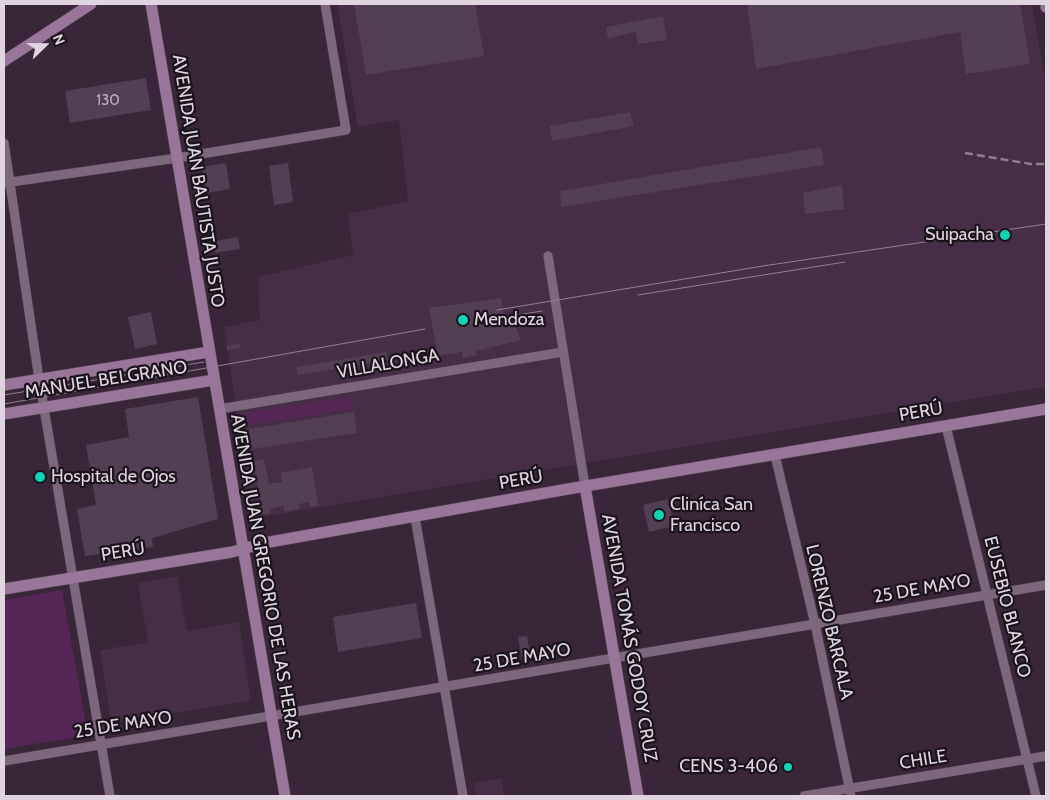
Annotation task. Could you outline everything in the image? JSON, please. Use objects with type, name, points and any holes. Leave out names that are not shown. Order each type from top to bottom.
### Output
[{"type":"main road","points":[[4,60],[91,4]]},
{"type":"main road","name":"AVENIDA JUAN BAUTISTA JUSTO","points":[[151,4],[211,364]]},
{"type":"main road","name":"MANUEL BELGRANO","points":[[4,385],[209,352]]},
{"type":"main road","name":"AVENIDA JUAN GREGORIO DE LAS HERAS","points":[[211,364],[285,796]]},
{"type":"main road","name":"MANUEL BELGRANO","points":[[4,414],[214,380]]},
{"type":"main road","name":"PERÚ","points":[[4,589],[243,549],[264,543],[585,486],[1046,410]]},
{"type":"main road","name":"AVENIDA TOMÁS GODOY CRUZ","points":[[585,486],[638,796]]},
{"type":"street","points":[[7,183],[177,158],[346,130],[325,4]]},
{"type":"street","points":[[4,143],[7,183],[41,393],[110,796]]},
{"type":"street","points":[[548,256],[585,486]]},
{"type":"street","name":"VILLALONGA","points":[[219,409],[563,352]]},
{"type":"street","name":"EUSEBIO BLANCO","points":[[946,426],[1036,796]]},
{"type":"street","name":"LORENZO BARCALA","points":[[774,455],[815,624],[850,793]]},
{"type":"street","points":[[415,517],[462,796]]},
{"type":"street","name":"25 DE MAYO","points":[[4,761],[1046,585]]},
{"type":"street","name":"CHILE","points":[[804,796],[850,793],[1046,756]]},
{"type":"shaded area","points":[[337,4],[1032,4],[1046,85],[1046,387],[253,518],[224,327],[260,320],[258,277],[353,255],[348,214],[408,201],[399,120],[358,127]]},
{"type":"shaded area","points":[[351,397],[353,409],[244,426],[242,413]]},
{"type":"shaded area","points":[[177,576],[187,631],[239,622],[251,701],[111,723],[100,650],[148,642],[138,583]]},
{"type":"shaded area","points":[[62,590],[88,735],[4,749],[4,600]]},
{"type":"shaded area","points":[[501,778],[504,796],[476,796],[474,783]]},
{"type":"building","points":[[354,4],[475,4],[484,56],[366,75]]},
{"type":"building","points":[[747,4],[1020,4],[1030,64],[966,74],[960,32],[756,69]]},
{"type":"building","points":[[663,16],[667,40],[638,44],[636,32],[608,38],[606,27]]},
{"type":"building","points":[[146,78],[151,110],[70,123],[65,91]]},
{"type":"building","points":[[630,112],[634,126],[552,141],[550,126]]},
{"type":"building","points":[[821,147],[824,165],[561,207],[560,191]]},
{"type":"building","points":[[226,163],[230,189],[206,193],[202,167]]},
{"type":"building","points":[[288,163],[293,202],[274,205],[269,166]]},
{"type":"building","points":[[842,185],[844,209],[805,214],[803,193]]},
{"type":"building","points":[[238,237],[240,249],[215,253],[213,241]]},
{"type":"building","points":[[501,298],[506,326],[515,325],[521,340],[476,351],[477,355],[463,358],[462,352],[438,356],[429,308]]},
{"type":"building","points":[[151,312],[157,344],[135,349],[128,317]]},
{"type":"building","points":[[239,344],[240,348],[227,350],[227,346]]},
{"type":"building","points":[[386,352],[388,360],[298,375],[296,367]]},
{"type":"building","points":[[198,397],[218,519],[152,538],[153,547],[85,556],[77,509],[96,505],[86,445],[129,437],[125,409]]},
{"type":"building","points":[[354,412],[357,433],[245,450],[242,430]]},
{"type":"building","points":[[264,459],[269,484],[282,482],[281,473],[312,467],[318,506],[310,507],[309,502],[299,504],[299,509],[284,511],[283,506],[270,509],[271,513],[263,515],[253,461]]},
{"type":"building","name":"Cliníca San Francisco","points":[[668,499],[674,526],[649,532],[643,505]]},
{"type":"building","points":[[416,603],[422,638],[338,652],[333,617]]},
{"type":"building","points":[[527,636],[531,658],[522,659],[518,637]]},
{"type":"tram line","points":[[497,310],[763,266],[1046,224]]},
{"type":"tram line","points":[[638,295],[845,262]]},
{"type":"tram line","points":[[498,318],[542,311]]},
{"type":"tram line","points":[[4,404],[425,329]]},
{"type":"tram line","points":[[4,395],[204,362]]},
{"type":"railway","points":[[965,153],[1031,164],[1046,164]]},
{"type":"place","name":"Suipacha","points":[[1005,235]]},
{"type":"place","name":"Mendoza","points":[[463,320]]},
{"type":"place","name":"Hospital de Ojos","points":[[40,477]]},
{"type":"place","name":"Cliníca San Francisco","points":[[659,515]]},
{"type":"place","name":"CENS 3-406","points":[[788,767]]}]
